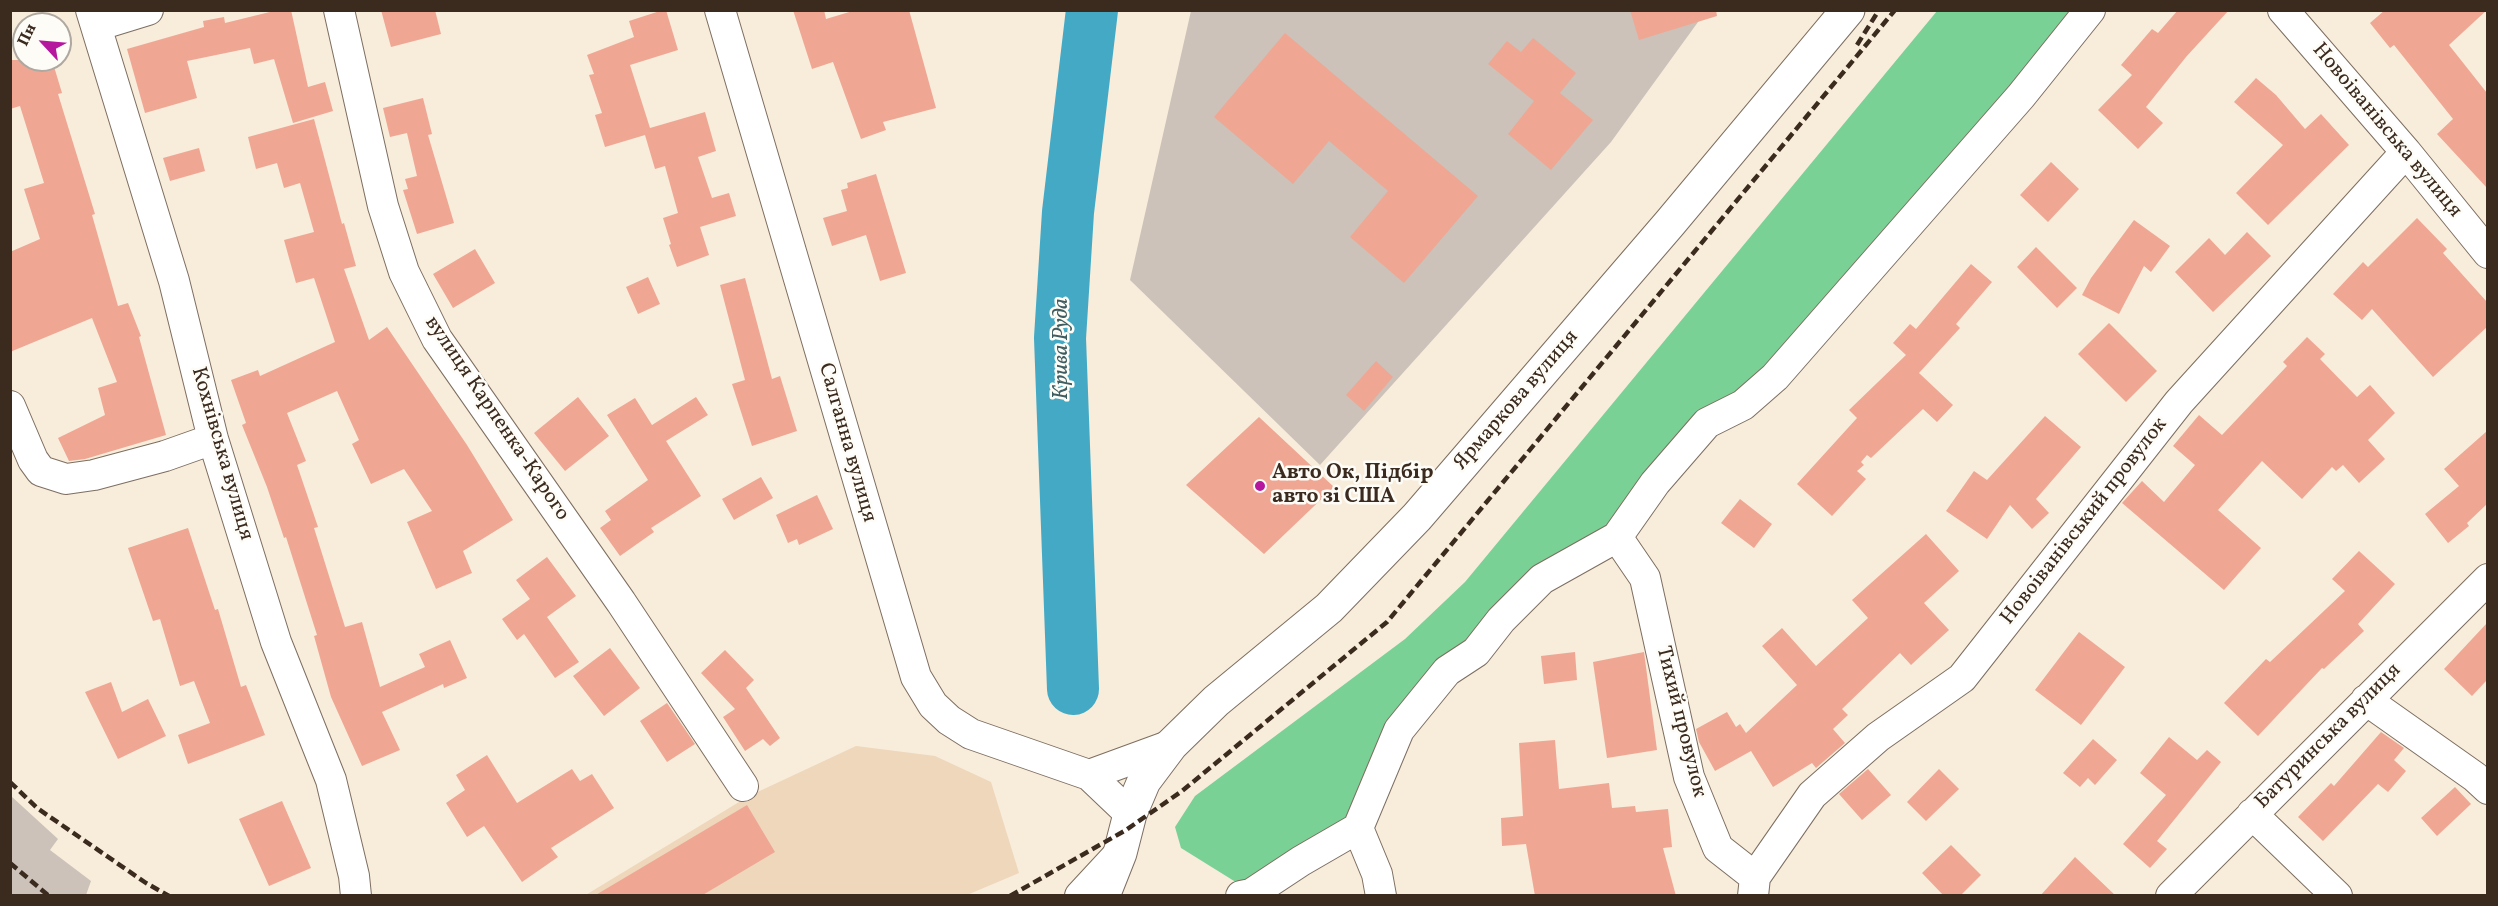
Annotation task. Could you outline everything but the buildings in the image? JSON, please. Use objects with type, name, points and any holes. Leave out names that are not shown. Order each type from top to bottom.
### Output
[{"type":"main road","name":"Ярмаркова вулиця","points":[[1103,896],[1120,853],[1130,814],[1144,781],[1171,745],[1216,700],[1329,608],[1417,517],[1654,241],[1848,10]]},
{"type":"street","points":[[94,18],[148,10]]},
{"type":"street","name":"вулиця Карпенка-Карого","points":[[339,10],[383,206],[404,272],[437,339],[621,602],[744,786]]},
{"type":"street","name":"Салганна вулиця","points":[[720,10],[916,677],[933,705],[949,720],[971,734],[1089,775],[1130,814]]},
{"type":"street","points":[[1240,896],[1251,894],[1301,861],[1358,828],[1399,730],[1447,671],[1476,652],[1501,620],[1542,579],[1617,537],[1655,483],[1707,423],[1743,405],[1775,377],[2020,96],[2090,10]]},
{"type":"street","name":"Новоіванівська вулиця","points":[[2283,10],[2406,152],[2487,253]]},
{"type":"street","name":"Кохнівська вулиця","points":[[94,18],[174,281],[213,439],[276,642],[331,780],[354,876],[356,896]]},
{"type":"street","name":"Новоіванівський провулок","points":[[1754,886],[1812,795],[1878,737],[1962,678],[2179,402],[2406,152]]},
{"type":"street","points":[[10,406],[33,460],[41,471],[66,479],[94,475],[165,456],[213,439]]},
{"type":"street","name":"Тихий провулок","points":[[1617,537],[1645,578],[1689,777],[1718,848],[1754,886]]},
{"type":"street","name":"Батуринська вулиця","points":[[2171,896],[2487,579]]},
{"type":"street","points":[[2366,700],[2475,777],[2487,789]]},
{"type":"street","points":[[1089,775],[1171,745]]},
{"type":"street","points":[[2252,814],[2337,896]]},
{"type":"street","points":[[1358,828],[1377,873],[1381,896]]},
{"type":"street","points":[[1080,896],[1120,853]]},
{"type":"shaded area","points":[[1191,11],[1706,11],[1611,142],[1320,465],[1130,280]]},
{"type":"shaded area","points":[[856,746],[935,756],[991,782],[1019,873],[967,895],[584,896],[749,796]]},
{"type":"shaded area","points":[[11,796],[58,839],[50,850],[91,881],[86,895],[11,895]]},
{"type":"green space","points":[[1937,11],[2089,11],[1772,373],[1613,531],[1474,646],[1350,828],[1247,889],[1181,848],[1175,827],[1195,796],[1405,639],[1465,582]]},
{"type":"waterway","name":"Крива Руда","points":[[1073,689],[1060,338],[1068,212],[1092,10]]},
{"type":"railway","points":[[1857,45],[1879,10]]},
{"type":"railway","points":[[1010,896],[1126,830],[1182,791],[1387,622],[1895,10]]},
{"type":"railway","points":[[10,782],[37,808],[146,883],[169,896]]},
{"type":"railway","points":[[10,863],[49,896]]},
{"type":"place","name":"Авто Ок, Підбір авто зі США","points":[[1260,486]]}]
